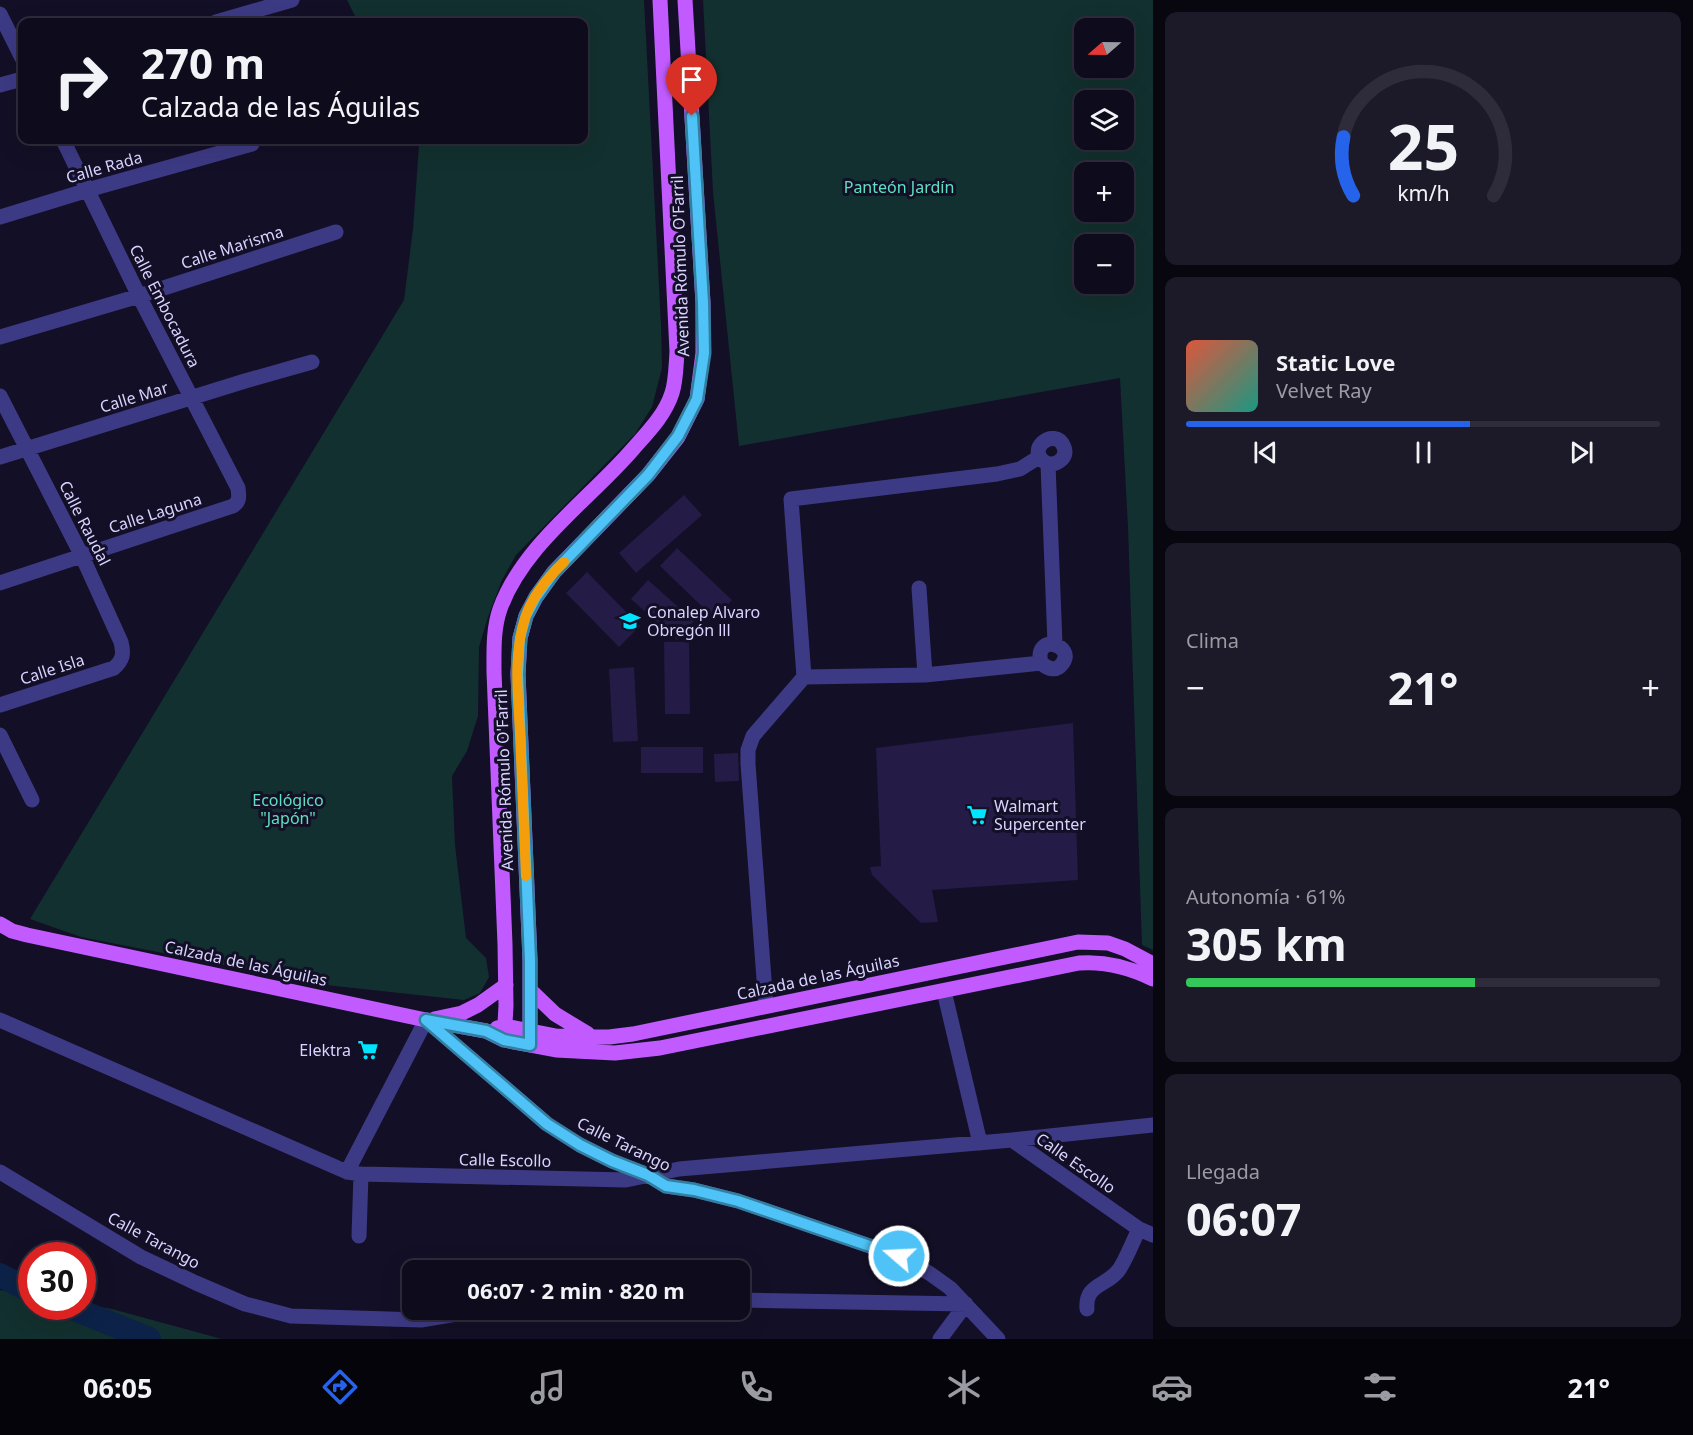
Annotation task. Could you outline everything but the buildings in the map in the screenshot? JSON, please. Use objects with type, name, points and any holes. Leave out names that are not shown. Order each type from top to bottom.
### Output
[{"type":"main road","name":"Avenida Rómulo O'Farril","points":[[504,1033],[506,985],[494,672],[495,632],[501,608],[514,580],[534,551],[628,455],[658,420],[672,393],[677,352],[660,0]]},
{"type":"main road","name":"Avenida Rómulo O'Farril","points":[[530,1037],[530,960],[518,674],[520,638],[526,616],[554,572],[648,475],[678,436],[697,399],[704,353],[685,0]]},
{"type":"main road","name":"Calzada de las Águilas","points":[[0,924],[12,931],[27,935],[426,1020],[530,1037],[556,1035],[594,1037],[633,1034],[1078,942],[1108,943],[1153,964]]},
{"type":"main road","points":[[505,961],[530,960]]},
{"type":"main road","name":"Calzada de las Águilas","points":[[530,1037],[556,1050],[615,1053],[660,1048],[1079,963],[1097,962],[1118,966],[1153,979]]},
{"type":"main road","points":[[426,1020],[462,1013],[478,1005],[506,985]]},
{"type":"main road","points":[[530,990],[555,1014],[594,1037]]},
{"type":"street","points":[[230,18],[292,0]]},
{"type":"street","points":[[0,14],[18,50]]},
{"type":"street","points":[[0,85],[18,80]]},
{"type":"street","name":"Calle Embocadura","points":[[65,144],[139,296],[238,488]]},
{"type":"street","name":"Calle Rada","points":[[0,217],[252,144]]},
{"type":"street","name":"Calle Marisma","points":[[0,337],[139,296],[336,232]]},
{"type":"street","name":"Calle Mar","points":[[0,457],[312,362]]},
{"type":"street","name":"Calle Raudal","points":[[0,396],[82,556],[121,642],[124,653],[121,662],[114,668]]},
{"type":"street","points":[[766,1006],[748,750],[753,736],[804,677],[791,499],[998,474],[1043,460],[1055,644],[1065,653],[1065,661],[1061,667],[1047,668],[1041,663],[925,675],[804,677]]},
{"type":"street","name":"Calle Laguna","points":[[0,583],[233,506],[239,497],[238,488]]},
{"type":"street","points":[[918,588],[925,675]]},
{"type":"street","name":"Calle Isla","points":[[0,705],[114,668]]},
{"type":"street","points":[[0,735],[32,800]]},
{"type":"street","points":[[944,991],[980,1143]]},
{"type":"street","name":"Calle Escollo","points":[[0,1020],[354,1173],[626,1180],[680,1169],[1012,1140],[1139,1229],[1153,1235]]},
{"type":"street","points":[[359,1236],[354,1173],[426,1020]]},
{"type":"street","name":"Calle Tarango","points":[[426,1020],[547,1124],[596,1153],[648,1175],[666,1186],[738,1201],[899,1256],[950,1288],[998,1339]]},
{"type":"street","points":[[1012,1140],[1152,1127]]},
{"type":"street","name":"Calle Tarango","points":[[0,1172],[141,1257],[245,1304],[291,1316],[402,1319]]},
{"type":"street","points":[[1088,1309],[1087,1301],[1090,1293],[1118,1272],[1139,1229]]},
{"type":"street","points":[[750,1300],[966,1304]]},
{"type":"street","points":[[940,1339],[966,1304]]},
{"type":"green space","name":"Ecológico \"Japón\"","points":[[347,0],[644,0],[662,368],[652,407],[635,434],[516,555],[502,580],[488,617],[479,647],[478,716],[467,751],[452,776],[455,845],[466,938],[486,958],[489,977],[480,993],[464,1000],[326,985],[81,937],[30,919],[404,300],[413,229],[419,144],[588,144],[588,18],[356,18]]},
{"type":"green space","name":"Panteón Jardín","points":[[703,0],[1153,0],[1153,950],[1142,945],[1128,527],[1120,378],[739,446],[713,192]]},
{"type":"green space","points":[[0,1290],[18,1293],[18,1320],[96,1320],[96,1306],[222,1339],[0,1339]]},
{"type":"waterway","points":[[0,1275],[18,1285]]},
{"type":"waterway","points":[[96,1318],[149,1339]]},
{"type":"slow traffic","points":[[526,876],[518,674],[520,638],[526,616],[536,597],[564,562]]},
{"type":"place","name":"Conalep Alvaro Obregón lll","points":[[630,621]]},
{"type":"place","name":"Walmart Supercenter","points":[[977,815]]},
{"type":"place","name":"Elektra","points":[[368,1050]]},
{"type":"route","points":[[692,116],[704,353],[697,399],[678,436],[648,475],[554,572],[526,616],[520,638],[518,674],[530,960],[530,1045],[504,1040],[486,1031],[426,1020],[547,1124],[580,1145],[612,1161],[648,1175],[666,1186],[738,1201],[899,1256]]}]
